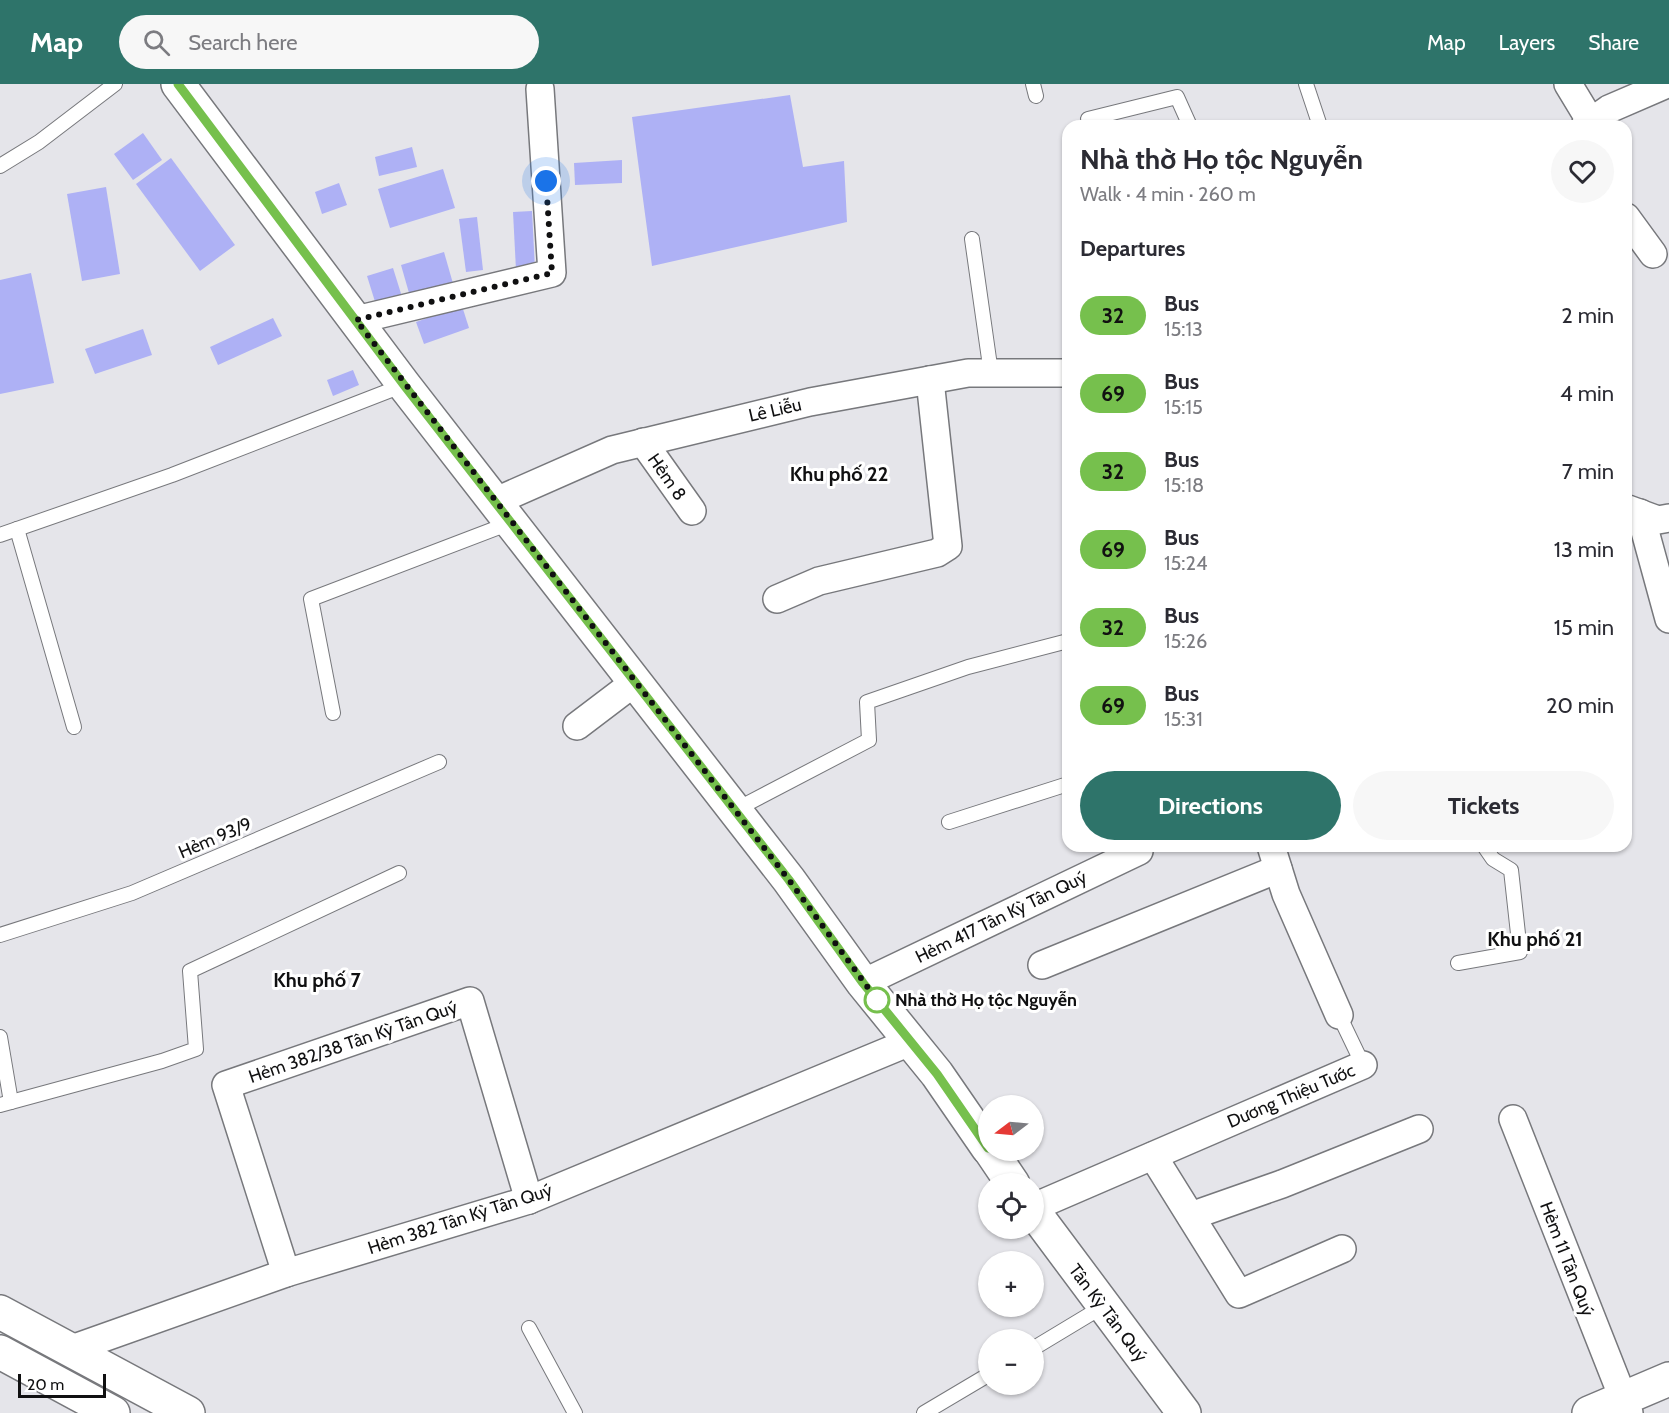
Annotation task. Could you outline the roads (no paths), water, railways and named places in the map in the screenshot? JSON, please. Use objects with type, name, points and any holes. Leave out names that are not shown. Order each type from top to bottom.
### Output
[{"type":"main road","points":[[178,84],[502,513],[735,810],[863,983],[937,1074],[978,1133]]},
{"type":"main road","name":"Tân Kỳ Tân Quý","points":[[1044,1226],[1102,1307],[1184,1413]]},
{"type":"main road","points":[[0,1312],[188,1413]]},
{"type":"main road","points":[[0,1352],[113,1413]]},
{"type":"main road","points":[[1589,1413],[1625,1406],[1669,1379]]},
{"type":"street","points":[[1568,84],[1586,120]]},
{"type":"street","points":[[1594,120],[1609,109],[1667,84]]},
{"type":"street","points":[[356,320],[552,273],[540,88]]},
{"type":"street","points":[[1632,225],[1653,254]]},
{"type":"street","name":"Lê Liễu","points":[[502,513],[612,450],[643,442],[810,402],[968,373],[1062,373]]},
{"type":"street","points":[[777,599],[819,581],[938,553],[948,546],[930,380]]},
{"type":"street","name":"Hẻm 8","points":[[643,442],[692,511]]},
{"type":"street","points":[[1633,511],[1658,520],[1669,518]]},
{"type":"street","points":[[1633,511],[1669,619]]},
{"type":"street","points":[[577,726],[635,682]]},
{"type":"street","name":"Hẻm 417 Tân Kỳ Tân Quý","points":[[863,983],[1136,852]]},
{"type":"street","points":[[1042,965],[1275,857]]},
{"type":"street","name":"Dương Thiệu Tước","points":[[1275,857],[1286,894],[1339,1015]]},
{"type":"street","name":"Hẻm 382/38 Tân Kỳ Tân Quý","points":[[286,1273],[226,1085],[470,1001],[529,1200]]},
{"type":"street","name":"Hẻm 382 Tân Kỳ Tân Quý","points":[[69,1350],[286,1273],[529,1200],[910,1042]]},
{"type":"street","name":"Dương Thiệu Tước","points":[[1044,1203],[1363,1065]]},
{"type":"street","name":"Hẻm 11 Tân Quý","points":[[1513,1119],[1625,1406]]},
{"type":"street","points":[[1191,1216],[1282,1184],[1419,1129]]},
{"type":"street","points":[[1153,1156],[1239,1294],[1342,1249]]},
{"type":"lane","points":[[0,166],[39,142],[115,84]]},
{"type":"lane","points":[[1306,84],[1318,120]]},
{"type":"lane","points":[[1088,118],[1179,90],[1188,120]]},
{"type":"lane","points":[[972,239],[991,373]]},
{"type":"lane","points":[[0,535],[172,475],[404,385]]},
{"type":"lane","points":[[333,713],[310,599],[502,513]]},
{"type":"lane","points":[[17,529],[74,727]]},
{"type":"lane","points":[[735,810],[869,740],[867,702],[968,667],[1062,643]]},
{"type":"lane","name":"Hẻm 93/9","points":[[0,935],[132,893],[439,762]]},
{"type":"lane","points":[[949,822],[1062,786]]},
{"type":"lane","points":[[1458,963],[1520,952],[1511,870],[1493,859],[1488,852]]},
{"type":"lane","points":[[0,1037],[6,1104],[162,1061],[196,1049],[190,971],[399,873]]},
{"type":"lane","name":"Dương Thiệu Tước","points":[[1339,1015],[1363,1065]]},
{"type":"lane","points":[[1044,1342],[1102,1307]]},
{"type":"lane","points":[[529,1328],[575,1413]]},
{"type":"lane","points":[[924,1413],[978,1381]]},
{"type":"place","name":"Nhà thờ Họ tộc Nguyễn","points":[[877,1000]]},
{"type":"district","name":"Khu phố 22","points":[[839,474]]},
{"type":"district","name":"Khu phố 21","points":[[1535,939]]},
{"type":"district","name":"Khu phố 7","points":[[317,980]]}]
